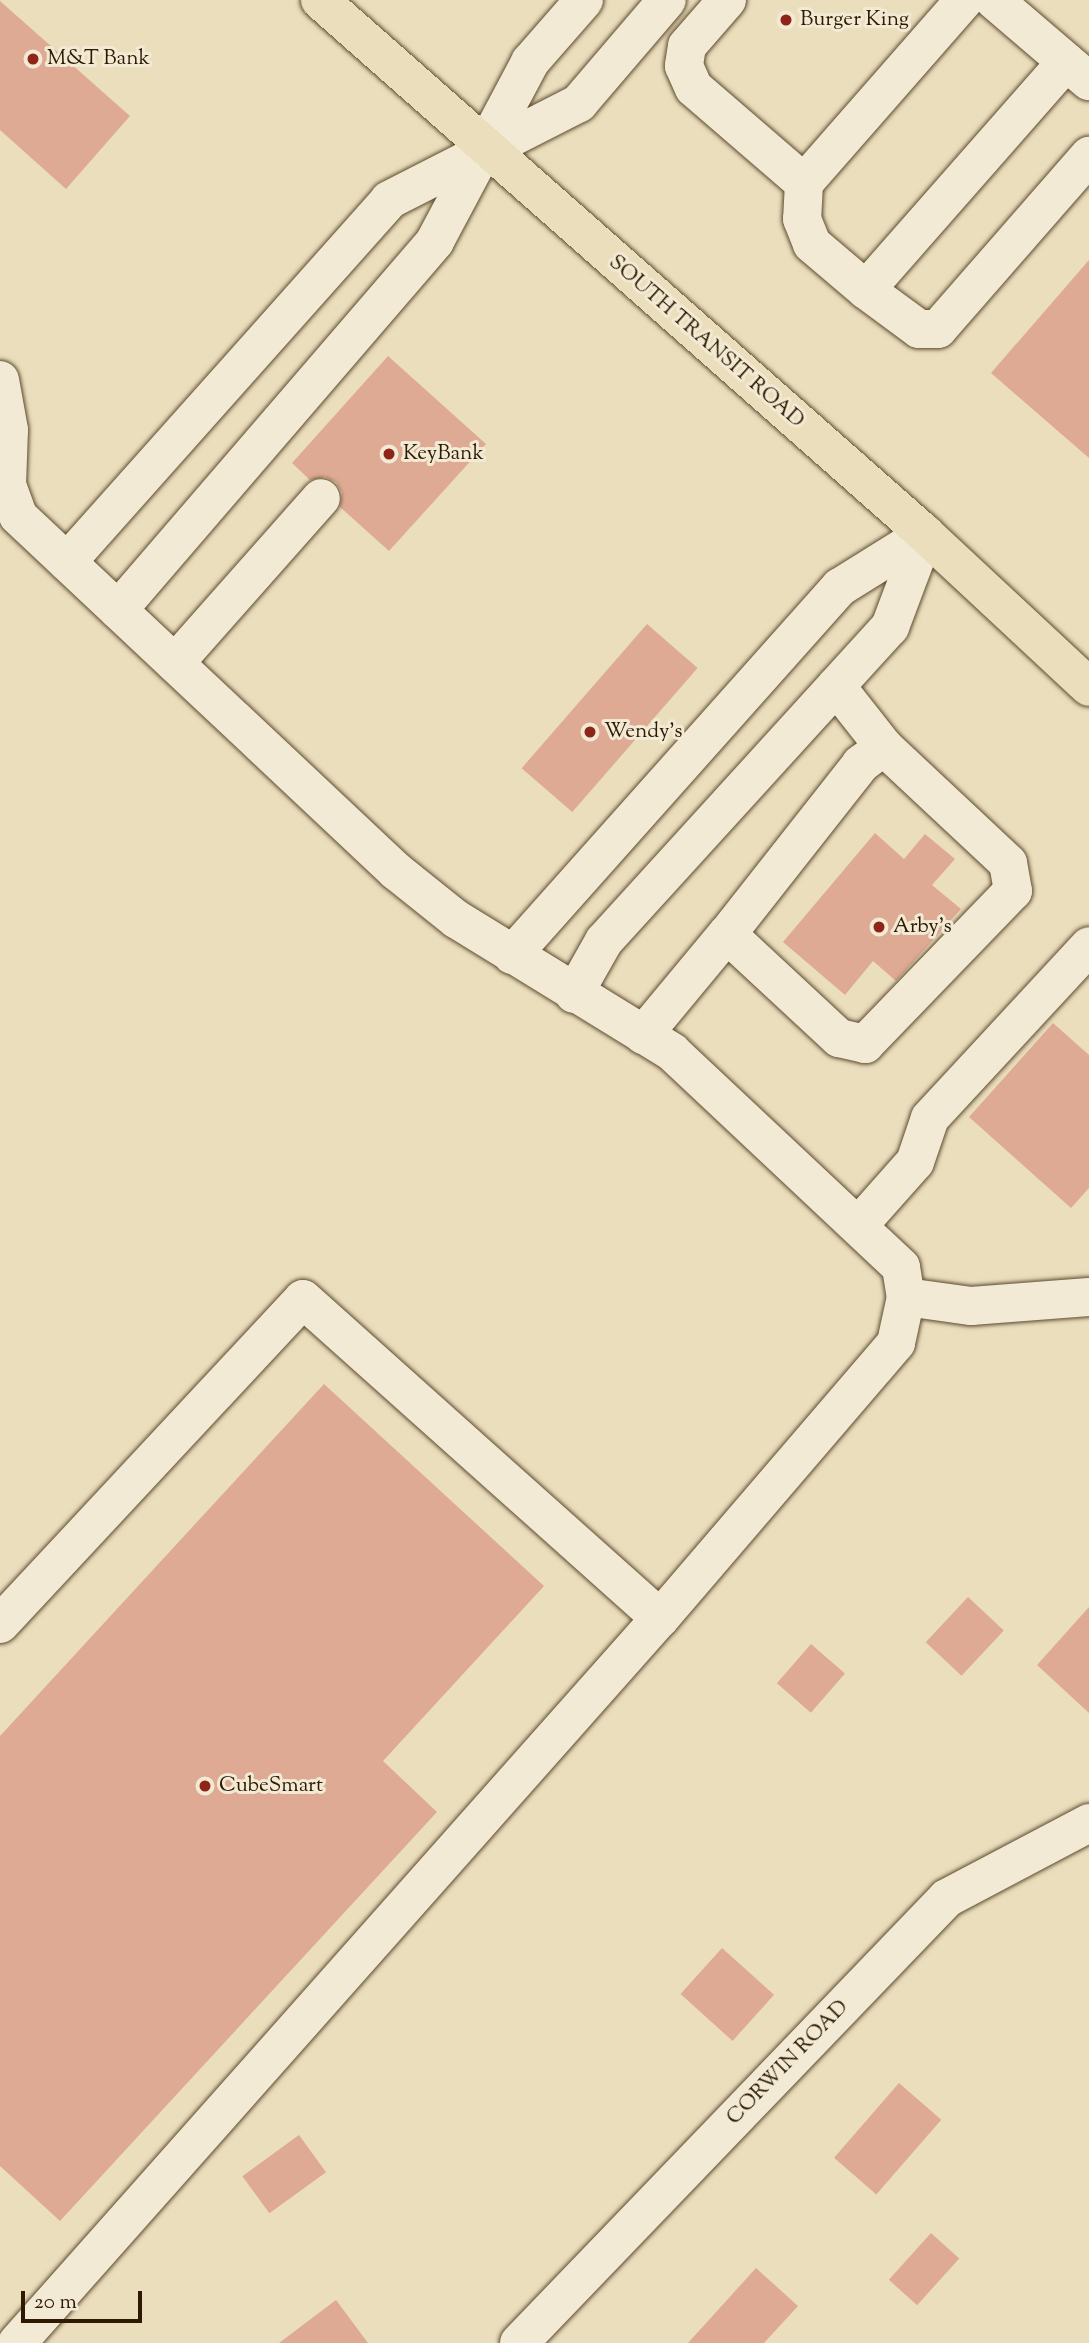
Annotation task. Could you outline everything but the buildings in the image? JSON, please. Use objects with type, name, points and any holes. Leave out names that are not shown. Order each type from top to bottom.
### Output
[{"type":"highway","name":"SOUTH TRANSIT ROAD","points":[[320,0],[484,148],[925,534],[1089,687]]},
{"type":"street","points":[[118,610],[435,241],[530,62],[584,0]]},
{"type":"street","points":[[67,562],[389,200],[484,148],[579,103],[667,0]]},
{"type":"street","points":[[727,0],[687,46],[684,66],[694,88],[804,184]]},
{"type":"street","points":[[964,0],[804,184],[802,219],[812,244],[866,290],[919,329],[938,329],[1089,156]]},
{"type":"street","points":[[866,290],[1078,72],[995,0]]},
{"type":"street","points":[[0,380],[9,430],[7,485],[18,516],[396,871],[512,955],[672,1052],[901,1267],[906,1297],[896,1343],[660,1618],[18,2343]]},
{"type":"street","points":[[175,663],[321,498]]},
{"type":"street","points":[[575,994],[604,941],[890,627],[925,534]]},
{"type":"street","points":[[512,955],[840,587],[925,534]]},
{"type":"street","points":[[727,934],[839,1038],[865,1044],[1013,891],[1008,863],[884,747],[836,686]]},
{"type":"street","points":[[643,1035],[727,934],[861,764],[884,747]]},
{"type":"street","points":[[859,1225],[915,1162],[930,1118],[1089,946]]},
{"type":"street","points":[[906,1297],[971,1306],[1089,1297]]},
{"type":"street","points":[[0,1625],[303,1299],[660,1618]]},
{"type":"street","name":"CORWIN ROAD","points":[[519,2343],[947,1898],[1089,1823]]},
{"type":"place","name":"Burger King","points":[[786,20]]},
{"type":"place","name":"M&T Bank","points":[[33,59]]},
{"type":"place","name":"KeyBank","points":[[389,454]]},
{"type":"place","name":"Wendy's","points":[[590,732]]},
{"type":"place","name":"Arby's","points":[[879,927]]},
{"type":"place","name":"CubeSmart","points":[[205,1786]]}]
